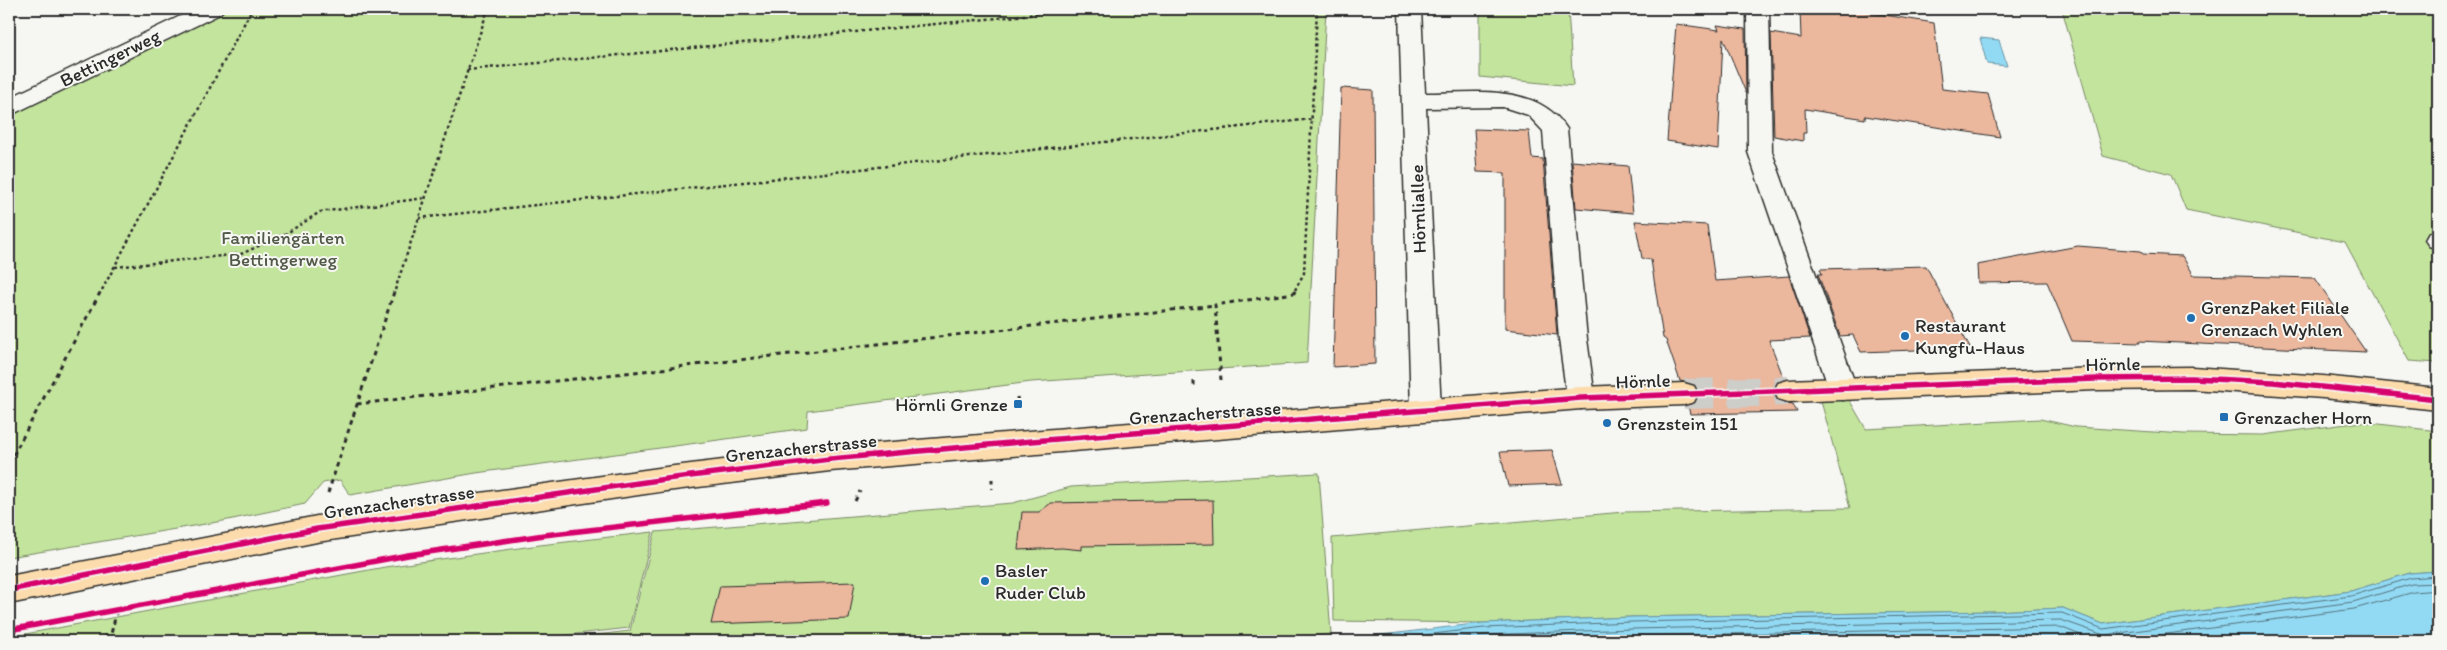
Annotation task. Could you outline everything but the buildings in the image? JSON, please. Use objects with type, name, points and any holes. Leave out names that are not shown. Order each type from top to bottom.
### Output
[{"type":"main road","name":"Hörnle","points":[[1788,391],[2097,379],[2192,378],[2315,386],[2438,399]]},
{"type":"main road","name":"Hörnle","points":[[1592,398],[1684,394]]},
{"type":"main road","name":"Grenzacherstrasse","points":[[9,590],[317,530],[666,479],[830,459],[1032,441],[1592,398]]},
{"type":"street","name":"Bettingerweg","points":[[9,107],[212,9]]},
{"type":"street","name":"Hörnliallee","points":[[1410,9],[1426,410]]},
{"type":"street","points":[[1758,9],[1760,152],[1843,389]]},
{"type":"street","points":[[1414,101],[1504,100],[1536,110],[1555,129],[1573,339],[1592,398]]},
{"type":"path","points":[[9,463],[252,9]]},
{"type":"path","points":[[303,574],[357,404],[488,9]]},
{"type":"path","points":[[468,70],[1090,9]]},
{"type":"path","points":[[357,404],[1215,305],[1294,293],[1304,273],[1317,9]]},
{"type":"path","points":[[418,218],[1312,120]]},
{"type":"path","points":[[114,267],[241,254],[287,233],[326,210],[425,198]]},
{"type":"path","points":[[1215,305],[1221,380]]},
{"type":"path","points":[[1194,381],[1194,389]]},
{"type":"path","points":[[1017,396],[1018,404]]},
{"type":"path","points":[[9,630],[408,555],[544,535],[827,503]]},
{"type":"path","points":[[96,641],[112,634],[117,610]]},
{"type":"green space","name":"Familiengärten Bettingerweg","points":[[229,9],[1326,9],[1307,363],[1031,382],[808,411],[807,428],[476,473],[350,495],[340,480],[323,483],[305,504],[223,521],[9,557],[9,114]]},
{"type":"green space","points":[[1480,9],[1568,9],[1573,86],[1480,77]]},
{"type":"green space","points":[[2062,9],[2438,9],[2438,363],[2409,361],[2345,242],[2186,210],[2171,174],[2103,156]]},
{"type":"green space","points":[[1843,389],[1866,429],[2040,419],[2076,427],[2184,434],[2263,435],[2362,422],[2438,431],[2438,571],[2410,573],[2351,591],[2103,624],[2063,608],[1994,611],[1632,617],[1483,623],[1334,621],[1332,538],[1624,512],[1850,508],[1818,390]]},
{"type":"green space","name":"Basler Ruder Club","points":[[1319,473],[1331,634],[1282,641],[544,641],[630,631],[655,532],[1013,503],[1071,487]]},
{"type":"green space","points":[[653,532],[629,628],[516,641],[9,641],[9,637],[385,567],[540,545]]},
{"type":"water","points":[[1980,38],[1999,40],[2007,66],[1987,64]]},
{"type":"water","points":[[2438,571],[2438,641],[1330,641],[1483,623],[1632,617],[1994,611],[2063,608],[2103,624],[2351,591],[2410,573]]},
{"type":"tunnel","points":[[1684,394],[1788,391]]},
{"type":"cycle path","points":[[9,590],[317,529],[666,479],[830,459],[1032,441],[1581,398],[2097,379],[2192,378],[2273,382],[2438,399]]},
{"type":"cycle path","points":[[9,630],[408,555],[544,535],[827,503]]},
{"type":"place","name":"GrenzPaket Filiale Grenzach Wyhlen","points":[[2191,318]]},
{"type":"place","name":"Restaurant Kungfu-Haus","points":[[1905,336]]},
{"type":"place","name":"Hörnli Grenze","points":[[1018,404]]},
{"type":"place","name":"Grenzacher Horn","points":[[2224,417]]},
{"type":"place","name":"Grenzstein 151","points":[[1607,423]]},
{"type":"place","name":"Basler Ruder Club","points":[[985,581]]}]
